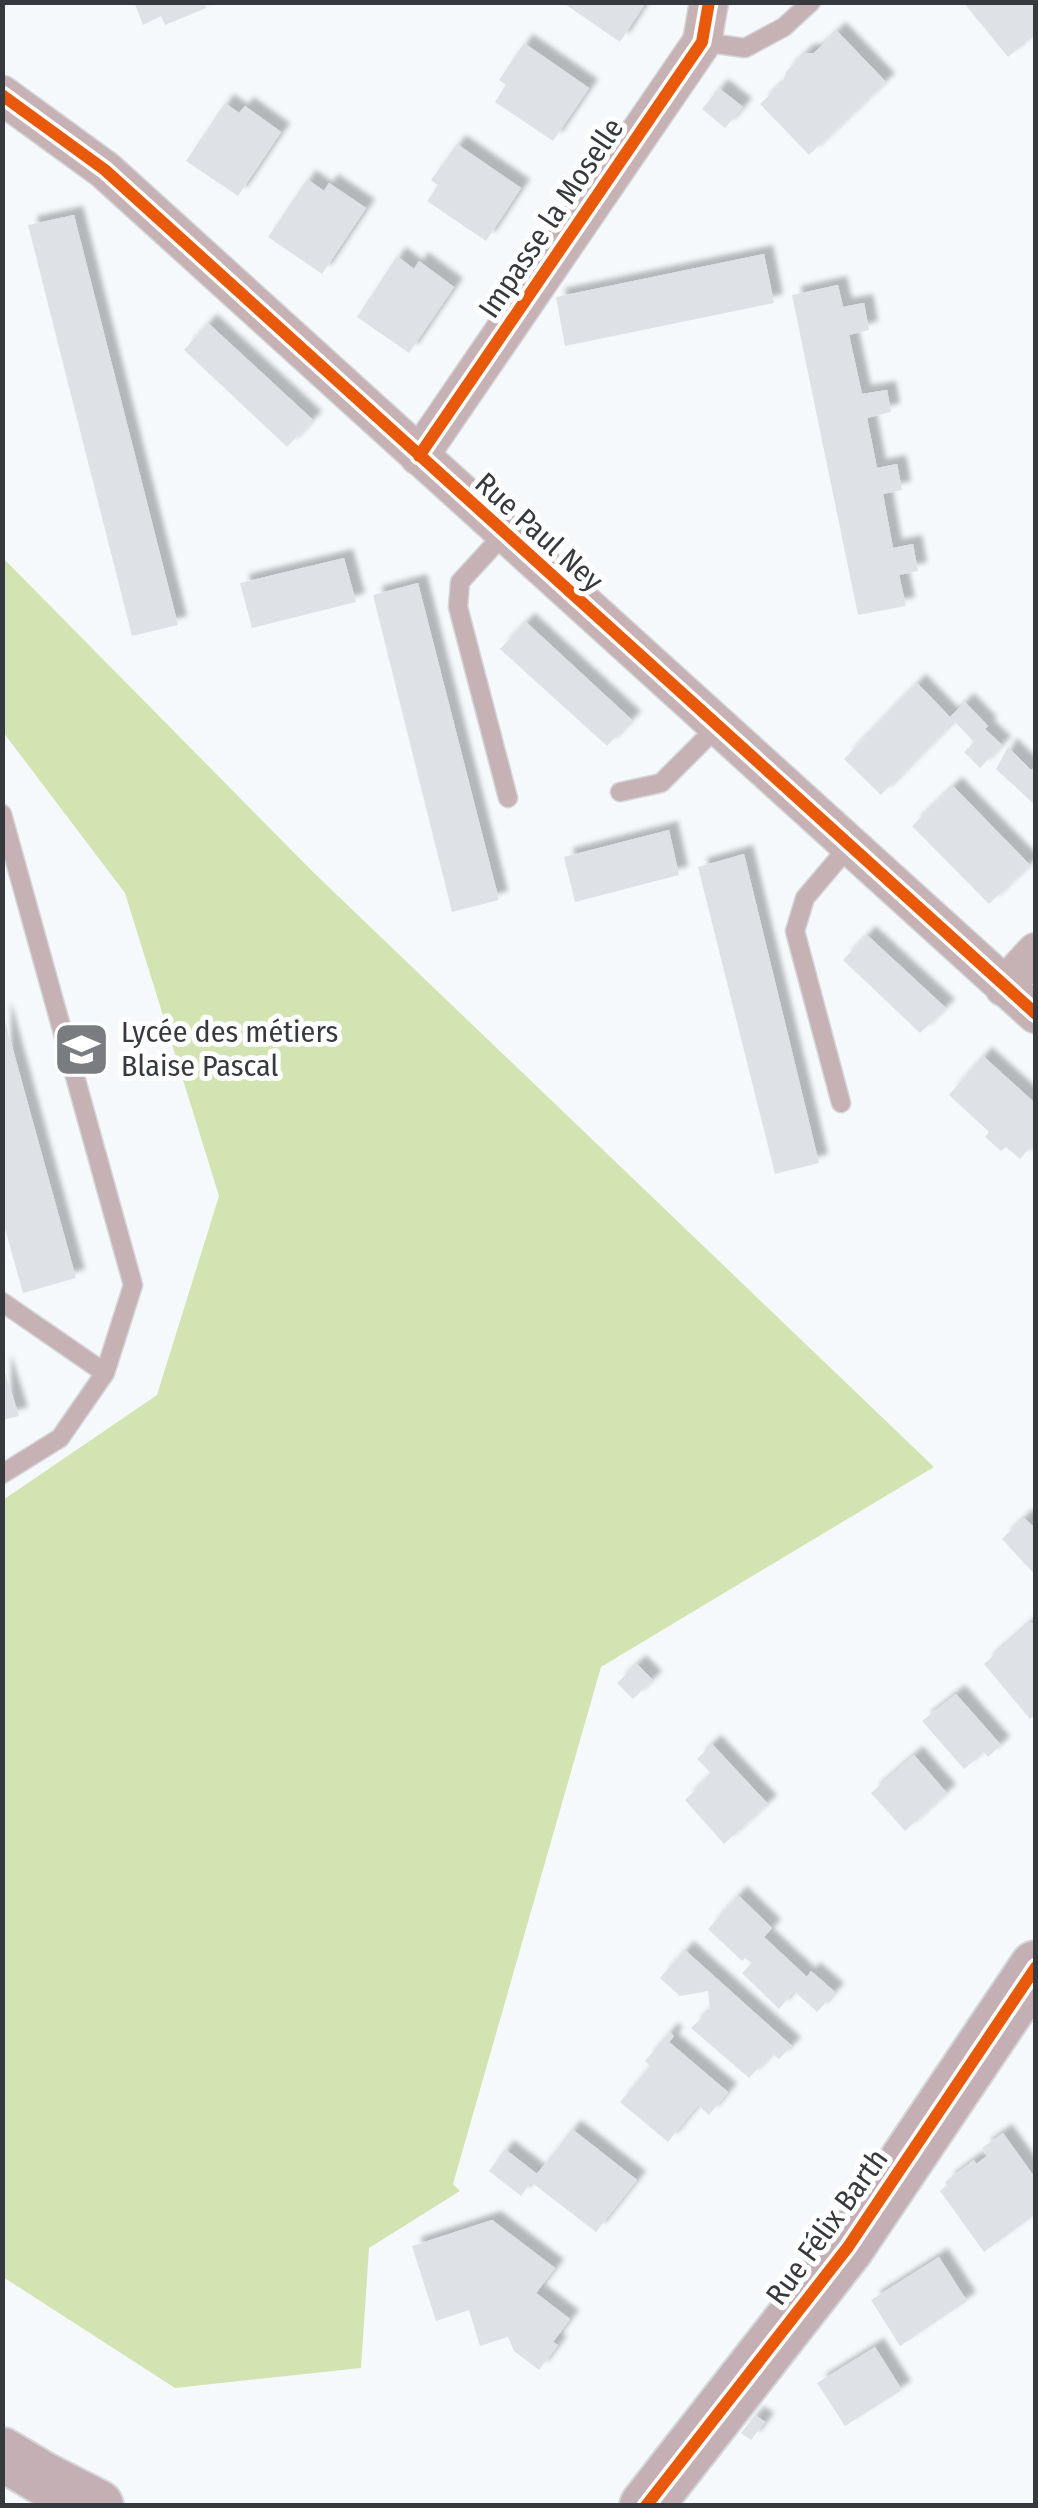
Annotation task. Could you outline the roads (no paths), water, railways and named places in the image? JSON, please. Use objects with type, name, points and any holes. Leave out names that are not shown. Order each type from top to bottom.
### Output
[{"type":"street","name":"Impasse la Moselle","points":[[419,456],[702,42],[709,2]]},
{"type":"street","name":"Rue Paul Ney","points":[[7,107],[105,170],[1036,1014]]},
{"type":"street","points":[[1004,987],[1036,952]]},
{"type":"street","name":"Rue Félix Barth","points":[[646,2506],[848,2247],[1030,1989]]},
{"type":"street","points":[[2,2454],[97,2506]]},
{"type":"lane","points":[[702,42],[746,48],[784,26],[811,2]]},
{"type":"lane","points":[[504,534],[460,582],[458,607],[508,798]]},
{"type":"lane","points":[[620,792],[661,783],[717,727]]},
{"type":"lane","points":[[2,814],[133,1285],[105,1374],[60,1438],[2,1474]]},
{"type":"lane","points":[[841,1103],[795,931],[804,898],[849,846]]},
{"type":"lane","points":[[2,1302],[105,1374]]},
{"type":"place","name":"Lycée des métiers Blaise Pascal","points":[[82,1049]]}]
